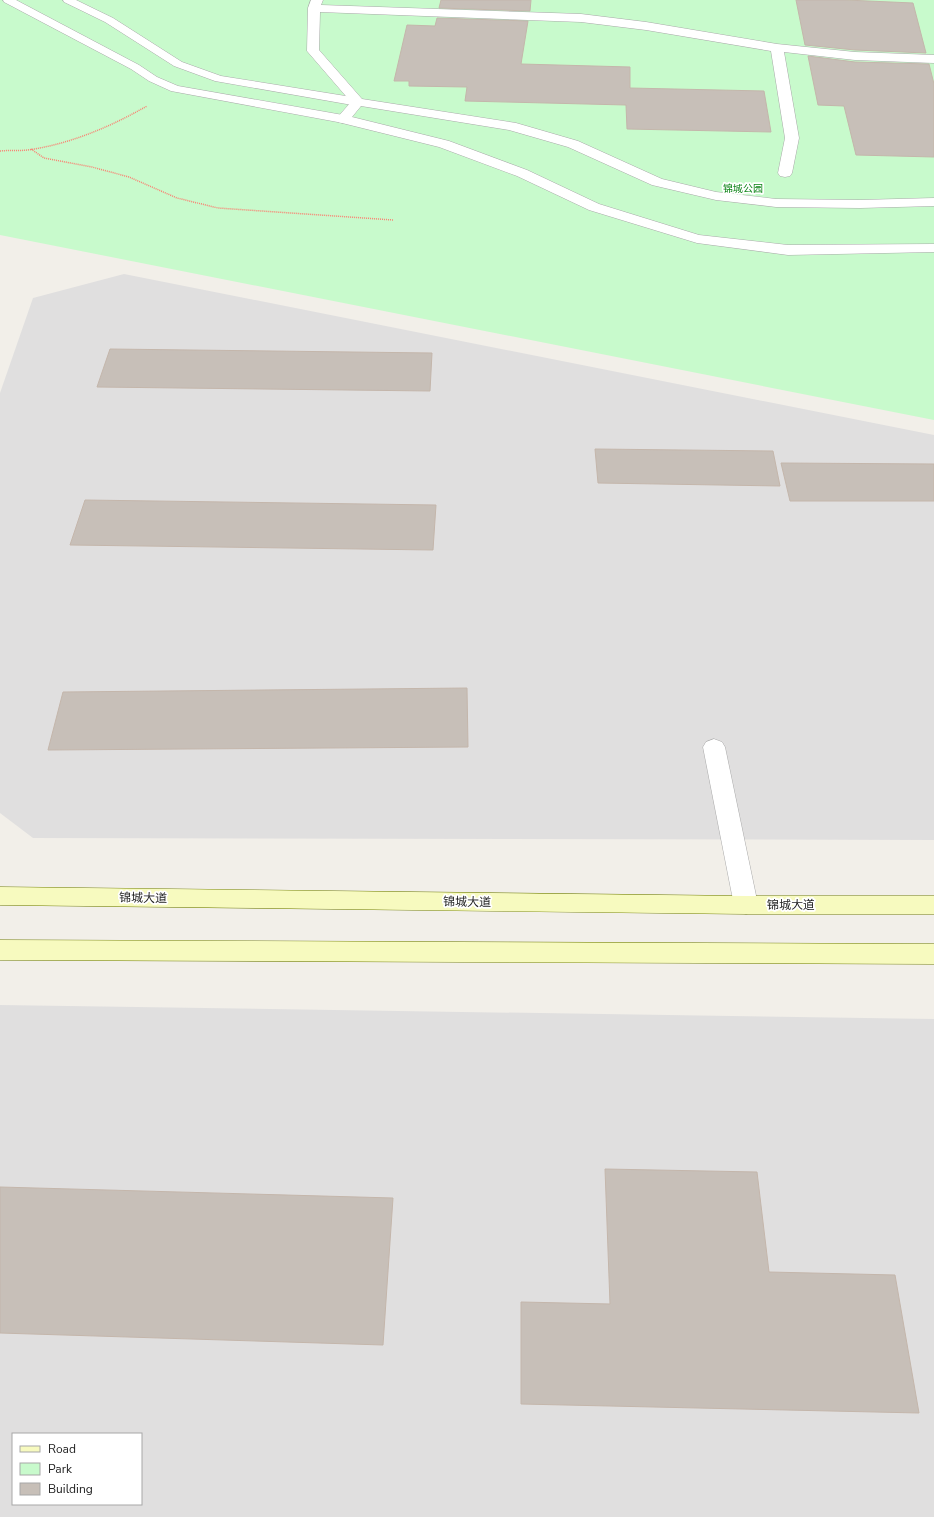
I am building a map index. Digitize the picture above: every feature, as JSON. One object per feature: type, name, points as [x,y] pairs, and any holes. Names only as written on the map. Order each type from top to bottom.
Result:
[{"type":"main road","name":"锦城大道","points":[[0,896],[934,906]]},
{"type":"main road","points":[[0,950],[934,954]]},
{"type":"street","points":[[934,58],[855,56],[777,48],[646,26],[581,18],[315,4],[313,51],[358,102],[511,126],[574,144],[657,182],[716,196],[776,203],[860,204],[934,202]]},
{"type":"street","points":[[777,48],[792,138],[786,173]]},
{"type":"street","points":[[358,102],[343,119],[444,144],[522,173],[594,208],[697,239],[788,250],[934,248]]},
{"type":"street","points":[[714,747],[746,905]]},
{"type":"lane","points":[[8,0],[27,4],[154,79],[175,88],[343,119]]},
{"type":"lane","points":[[68,0],[109,20],[163,56],[178,64],[219,79],[358,102]]},
{"type":"lane","points":[[135,67],[163,56]]},
{"type":"path","points":[[0,151],[31,149],[84,136],[128,117],[175,88]]},
{"type":"path","points":[[31,149],[44,158],[92,167],[129,177],[177,198],[218,208],[393,220]]},
{"type":"shaded area","points":[[124,274],[934,435],[934,840],[33,838],[0,813],[0,393],[33,298]]},
{"type":"shaded area","points":[[0,1005],[934,1019],[934,1517],[0,1517]]},
{"type":"green space","name":"锦城公园","points":[[0,0],[934,0],[934,420],[0,235]]},
{"type":"building","points":[[441,0],[531,0],[530,11],[439,8]]},
{"type":"building","points":[[796,0],[846,0],[913,3],[926,53],[855,50],[805,45]]},
{"type":"building","points":[[437,18],[528,21],[521,64],[630,67],[630,88],[764,91],[771,132],[627,129],[626,105],[465,101],[467,87],[409,86],[409,81],[394,81],[407,25],[435,26]]},
{"type":"building","points":[[808,56],[855,62],[929,64],[934,84],[934,157],[856,155],[844,106],[818,105]]},
{"type":"building","points":[[110,349],[432,353],[430,391],[97,387]]},
{"type":"building","points":[[595,449],[773,451],[780,486],[598,483]]},
{"type":"building","points":[[781,463],[934,464],[934,501],[790,501]]},
{"type":"building","points":[[85,500],[436,505],[433,550],[70,545]]},
{"type":"building","points":[[467,688],[468,747],[48,750],[63,692]]},
{"type":"building","points":[[605,1169],[757,1172],[769,1272],[895,1275],[919,1413],[521,1404],[521,1302],[610,1304]]},
{"type":"building","points":[[0,1187],[393,1198],[383,1345],[0,1333]]}]
